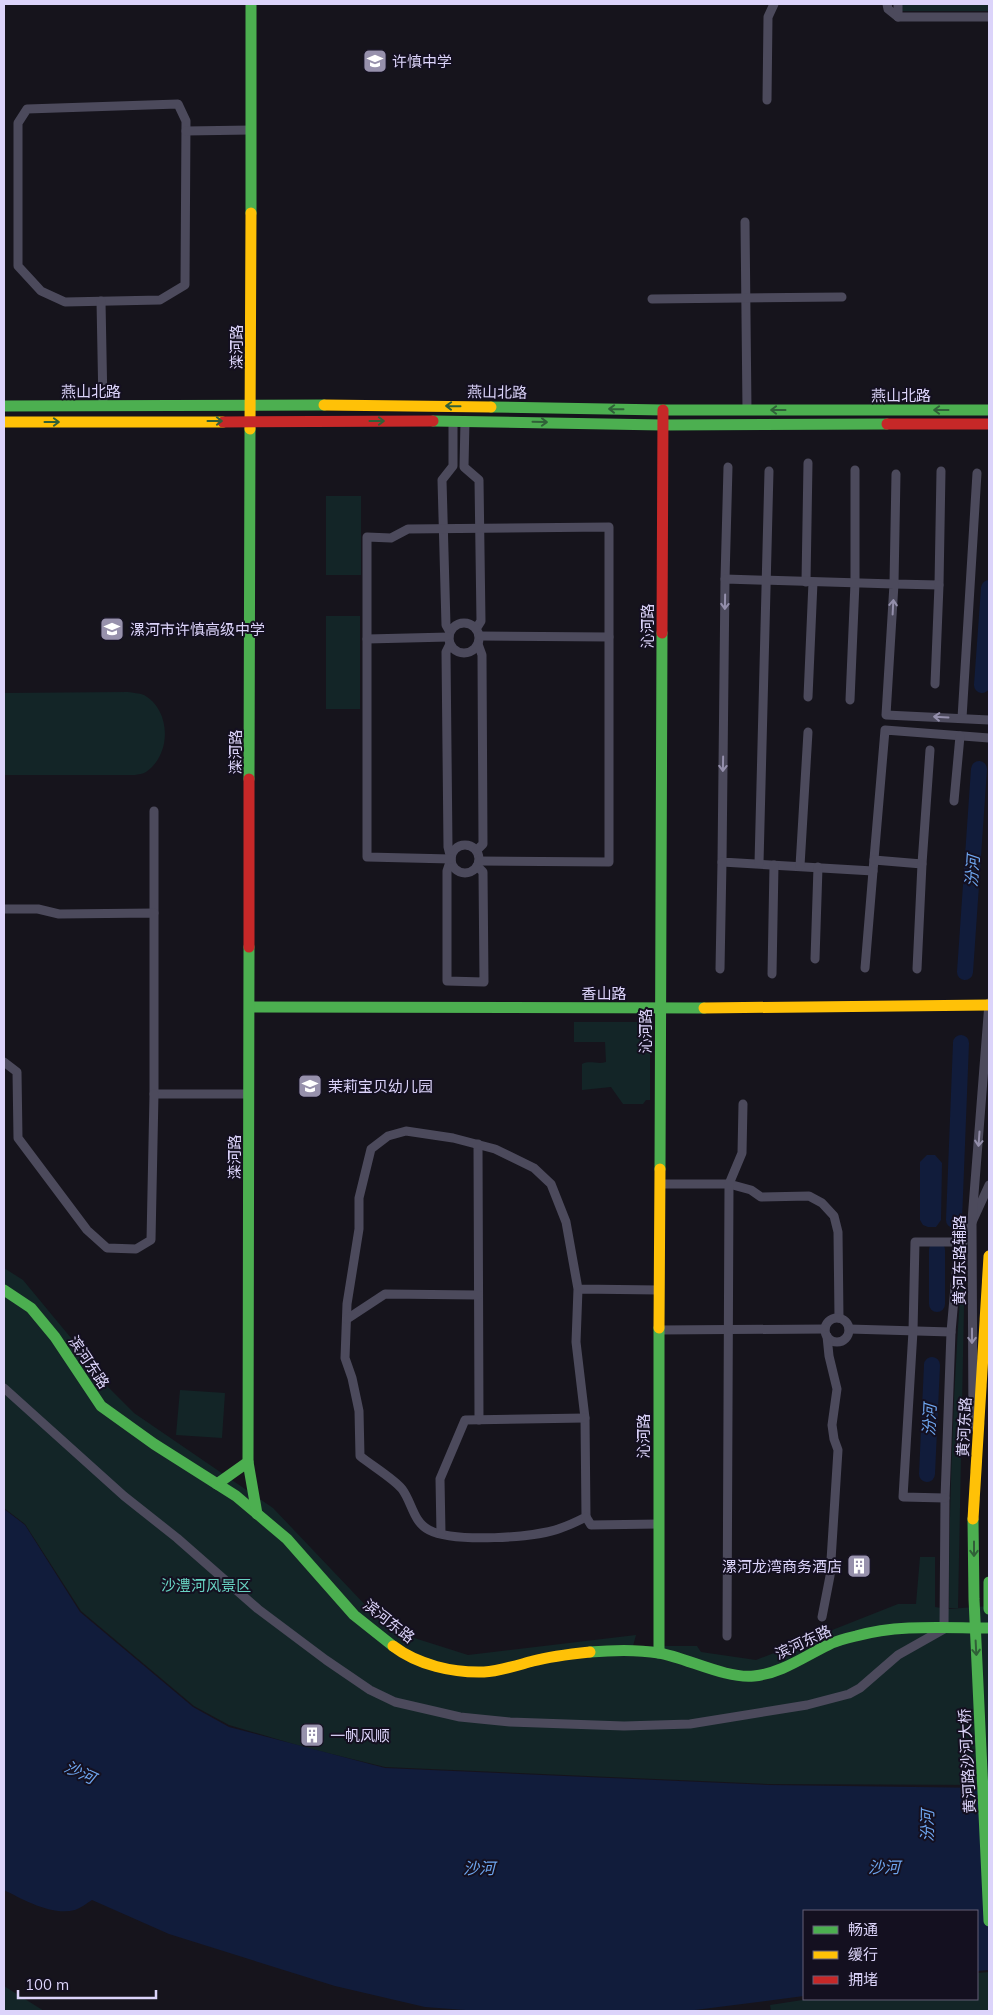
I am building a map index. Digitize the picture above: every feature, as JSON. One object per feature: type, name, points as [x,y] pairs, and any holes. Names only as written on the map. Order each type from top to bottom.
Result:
[{"type":"street","name":"滦河路","points":[[251,4],[248,1462],[257,1514]]},
{"type":"street","points":[[766,100],[768,17],[774,4]]},
{"type":"street","points":[[887,4],[888,8],[898,17],[989,17]]},
{"type":"street","points":[[898,4],[898,17]]},
{"type":"street","points":[[178,104],[186,121],[186,130],[185,285],[160,300],[64,302],[41,291],[18,266],[18,123],[27,109],[178,104]]},
{"type":"street","points":[[186,130],[250,130]]},
{"type":"street","points":[[745,222],[747,410]]},
{"type":"street","points":[[652,299],[842,297]]},
{"type":"street","points":[[101,301],[103,406]]},
{"type":"street","points":[[974,410],[989,400]]},
{"type":"street","name":"燕山北路","points":[[4,406],[251,405],[663,410],[989,410]]},
{"type":"street","name":"沁河路","points":[[659,1653],[663,410]]},
{"type":"street","points":[[453,421],[453,466],[442,480],[446,625],[456,651],[466,654],[475,649],[481,621],[479,480],[464,467],[465,421]]},
{"type":"street","name":"燕山北路","points":[[4,422],[465,421],[662,425],[989,424]]},
{"type":"street","points":[[973,424],[989,430]]},
{"type":"street","points":[[808,463],[810,582],[808,697]]},
{"type":"street","points":[[720,969],[728,467]]},
{"type":"street","points":[[850,700],[855,583],[855,470]]},
{"type":"street","points":[[759,863],[769,471]]},
{"type":"street","points":[[935,684],[941,471]]},
{"type":"street","points":[[962,718],[977,473]]},
{"type":"street","points":[[896,474],[894,584],[886,715],[989,720]]},
{"type":"street","points":[[450,859],[366,858],[367,537],[391,538],[408,529],[609,527],[609,862],[478,863],[468,873],[463,873],[453,867],[450,859],[448,847],[446,652],[457,624],[472,625],[478,636],[482,655],[483,844],[477,850],[478,863],[483,872],[484,982],[447,981],[447,871],[450,859],[452,851],[461,845],[467,844],[477,850]]},
{"type":"street","points":[[725,579],[939,585]]},
{"type":"street","points":[[478,636],[609,638]]},
{"type":"street","points":[[367,639],[450,638]]},
{"type":"street","points":[[865,968],[884,730],[989,738]]},
{"type":"street","points":[[800,866],[808,732]]},
{"type":"street","points":[[954,801],[960,736]]},
{"type":"street","points":[[917,969],[930,750]]},
{"type":"street","points":[[4,1062],[17,1072],[18,1138],[87,1230],[108,1248],[136,1249],[151,1240],[154,1094],[154,811]]},
{"type":"street","points":[[874,860],[922,864]]},
{"type":"street","points":[[722,862],[873,870]]},
{"type":"street","points":[[772,974],[774,865]]},
{"type":"street","points":[[815,959],[818,867]]},
{"type":"street","points":[[4,909],[38,909],[59,914],[154,912]]},
{"type":"street","name":"香山路","points":[[250,1007],[660,1008],[989,1004]]},
{"type":"street","name":"黄河东路辅路","points":[[973,1517],[972,1220],[989,1004]]},
{"type":"street","points":[[154,1094],[249,1094]]},
{"type":"street","points":[[726,1636],[729,1184],[742,1153],[743,1104]]},
{"type":"street","points":[[586,1517],[560,1529],[528,1535],[484,1538],[428,1530],[416,1517],[402,1489],[360,1456],[359,1411],[352,1378],[345,1358],[347,1304],[359,1229],[359,1198],[371,1149],[388,1136],[406,1131],[453,1138],[495,1149],[534,1168],[550,1184],[566,1222],[578,1289],[576,1342],[585,1418],[586,1517],[591,1525],[658,1524]]},
{"type":"street","points":[[478,1144],[479,1420]]},
{"type":"street","points":[[660,1184],[729,1184],[751,1190],[761,1197],[809,1196],[822,1204],[834,1216],[838,1232],[839,1318]]},
{"type":"street","points":[[4,1388],[124,1496],[177,1538],[258,1610],[370,1690],[395,1702],[460,1717],[510,1722],[624,1726],[690,1724],[807,1705],[849,1694],[860,1688],[898,1655],[944,1629],[945,1498],[950,1332],[958,1253],[989,1185]]},
{"type":"street","points":[[945,1498],[903,1497],[913,1331],[915,1242],[963,1242]]},
{"type":"street","name":"黄河东路","points":[[974,1599],[973,1517],[989,1256]]},
{"type":"street","points":[[578,1289],[659,1290]]},
{"type":"street","name":"滨河东路","points":[[4,1290],[30,1308],[55,1337],[102,1406],[154,1444],[217,1484],[257,1514],[287,1539],[354,1615],[405,1655],[433,1665],[458,1671],[486,1672],[554,1656],[621,1649],[659,1653],[734,1674],[753,1676],[774,1672],[798,1662],[828,1645],[858,1635],[901,1628],[989,1628]]},
{"type":"street","points":[[347,1319],[385,1294],[478,1295]]},
{"type":"street","points":[[659,1330],[826,1333],[833,1341],[841,1341],[846,1336],[848,1329],[846,1322],[839,1318],[831,1319],[826,1325],[826,1333],[829,1356],[837,1388],[832,1425],[838,1450],[830,1576],[822,1617]]},
{"type":"street","points":[[848,1329],[950,1332]]},
{"type":"street","points":[[441,1533],[440,1479],[465,1420],[585,1418]]},
{"type":"street","points":[[217,1484],[248,1462]]},
{"type":"street","points":[[989,1582],[989,1609]]},
{"type":"street","name":"黄河路沙河大桥","points":[[974,1599],[989,1921]]},
{"type":"green space","points":[[902,4],[989,4],[989,11],[902,11]]},
{"type":"green space","points":[[326,496],[361,496],[361,575],[326,575]]},
{"type":"green space","points":[[326,616],[360,616],[360,709],[326,709]]},
{"type":"green space","points":[[128,692],[144,695],[153,702],[163,721],[165,732],[164,744],[154,764],[146,772],[135,775],[4,775],[4,693]]},
{"type":"green space","points":[[574,1022],[638,1022],[643,1024],[650,1035],[650,1100],[646,1100],[643,1104],[623,1104],[611,1087],[582,1090],[582,1064],[606,1062],[605,1042],[574,1042]]},
{"type":"green space","points":[[965,1255],[958,1608],[949,1608],[951,1476],[957,1344],[963,1256]]},
{"type":"green space","name":"沙澧河风景区","points":[[4,1268],[23,1280],[71,1338],[105,1384],[134,1413],[273,1508],[389,1630],[468,1655],[636,1635],[633,1646],[697,1646],[701,1652],[756,1660],[898,1604],[916,1604],[920,1557],[935,1557],[935,1607],[948,1609],[989,1606],[989,1785],[768,1784],[385,1767],[307,1748],[229,1725],[194,1706],[81,1611],[25,1524],[4,1508]]},
{"type":"green space","points":[[180,1390],[225,1393],[222,1438],[176,1435]]},
{"type":"green space","points":[[989,1972],[989,2011],[771,2011],[770,2005],[803,2000],[978,2000],[978,1973]]},
{"type":"green space","points":[[4,1986],[44,2011],[4,2011]]},
{"type":"water","points":[[927,1155],[935,1155],[942,1163],[941,1220],[936,1227],[923,1225],[920,1220],[920,1162]]},
{"type":"water","name":"沙河","points":[[4,1509],[25,1525],[80,1612],[193,1707],[229,1727],[385,1768],[768,1785],[989,1788],[989,1970],[978,1971],[978,1910],[803,1910],[803,1996],[687,2011],[478,2011],[425,2007],[335,1986],[169,1934],[92,1900],[75,1910],[57,1911],[38,1906],[4,1890]]},
{"type":"waterway","name":"汾河","points":[[982,685],[989,588]]},
{"type":"waterway","name":"汾河","points":[[965,972],[979,769]]},
{"type":"waterway","name":"汾河","points":[[954,1220],[961,1043]]},
{"type":"waterway","name":"汾河","points":[[937,1250],[937,1304]]},
{"type":"waterway","name":"汾河","points":[[927,1474],[932,1365]]},
{"type":"traffic: fast","points":[[251,4],[251,213]]},
{"type":"traffic: fast","points":[[4,406],[324,405]]},
{"type":"traffic: fast","points":[[491,407],[663,410],[989,410]]},
{"type":"traffic: fast","points":[[433,421],[662,425],[887,424]]},
{"type":"traffic: fast","points":[[249,779],[250,429]]},
{"type":"traffic: fast","points":[[660,1169],[662,633]]},
{"type":"traffic: fast","points":[[217,1484],[248,1462],[249,947]]},
{"type":"traffic: fast","points":[[250,1007],[704,1008]]},
{"type":"traffic: fast","points":[[4,1290],[31,1308],[55,1337],[101,1406],[154,1444],[236,1496],[287,1539],[354,1615],[393,1646]]},
{"type":"traffic: fast","points":[[659,1328],[659,1653]]},
{"type":"traffic: fast","points":[[248,1462],[257,1514]]},
{"type":"traffic: fast","points":[[973,1519],[974,1599],[989,1921]]},
{"type":"traffic: fast","points":[[989,1582],[989,1609]]},
{"type":"traffic: fast","points":[[590,1652],[624,1650],[659,1653],[731,1674],[754,1676],[774,1672],[834,1642],[872,1632],[905,1628],[989,1628]]},
{"type":"traffic: slow","points":[[250,429],[251,213]]},
{"type":"traffic: slow","points":[[324,405],[491,407]]},
{"type":"traffic: slow","points":[[4,422],[223,422]]},
{"type":"traffic: slow","points":[[704,1008],[989,1005]]},
{"type":"traffic: slow","points":[[659,1328],[660,1169]]},
{"type":"traffic: slow","points":[[973,1519],[989,1256]]},
{"type":"traffic: slow","points":[[393,1646],[425,1663],[448,1669],[472,1672],[496,1670],[547,1658],[590,1652]]},
{"type":"traffic: jam","points":[[662,633],[663,410]]},
{"type":"traffic: jam","points":[[223,422],[433,421]]},
{"type":"traffic: jam","points":[[887,424],[989,424]]},
{"type":"traffic: jam","points":[[249,779],[249,947]]},
{"type":"place","name":"许慎中学","points":[[375,61]]},
{"type":"place","name":"漯河市许慎高级中学","points":[[112,629]]},
{"type":"place","name":"茉莉宝贝幼儿园","points":[[310,1086]]},
{"type":"place","name":"漯河龙湾商务酒店","points":[[859,1566]]},
{"type":"place","name":"一帆风顺","points":[[312,1735]]}]
